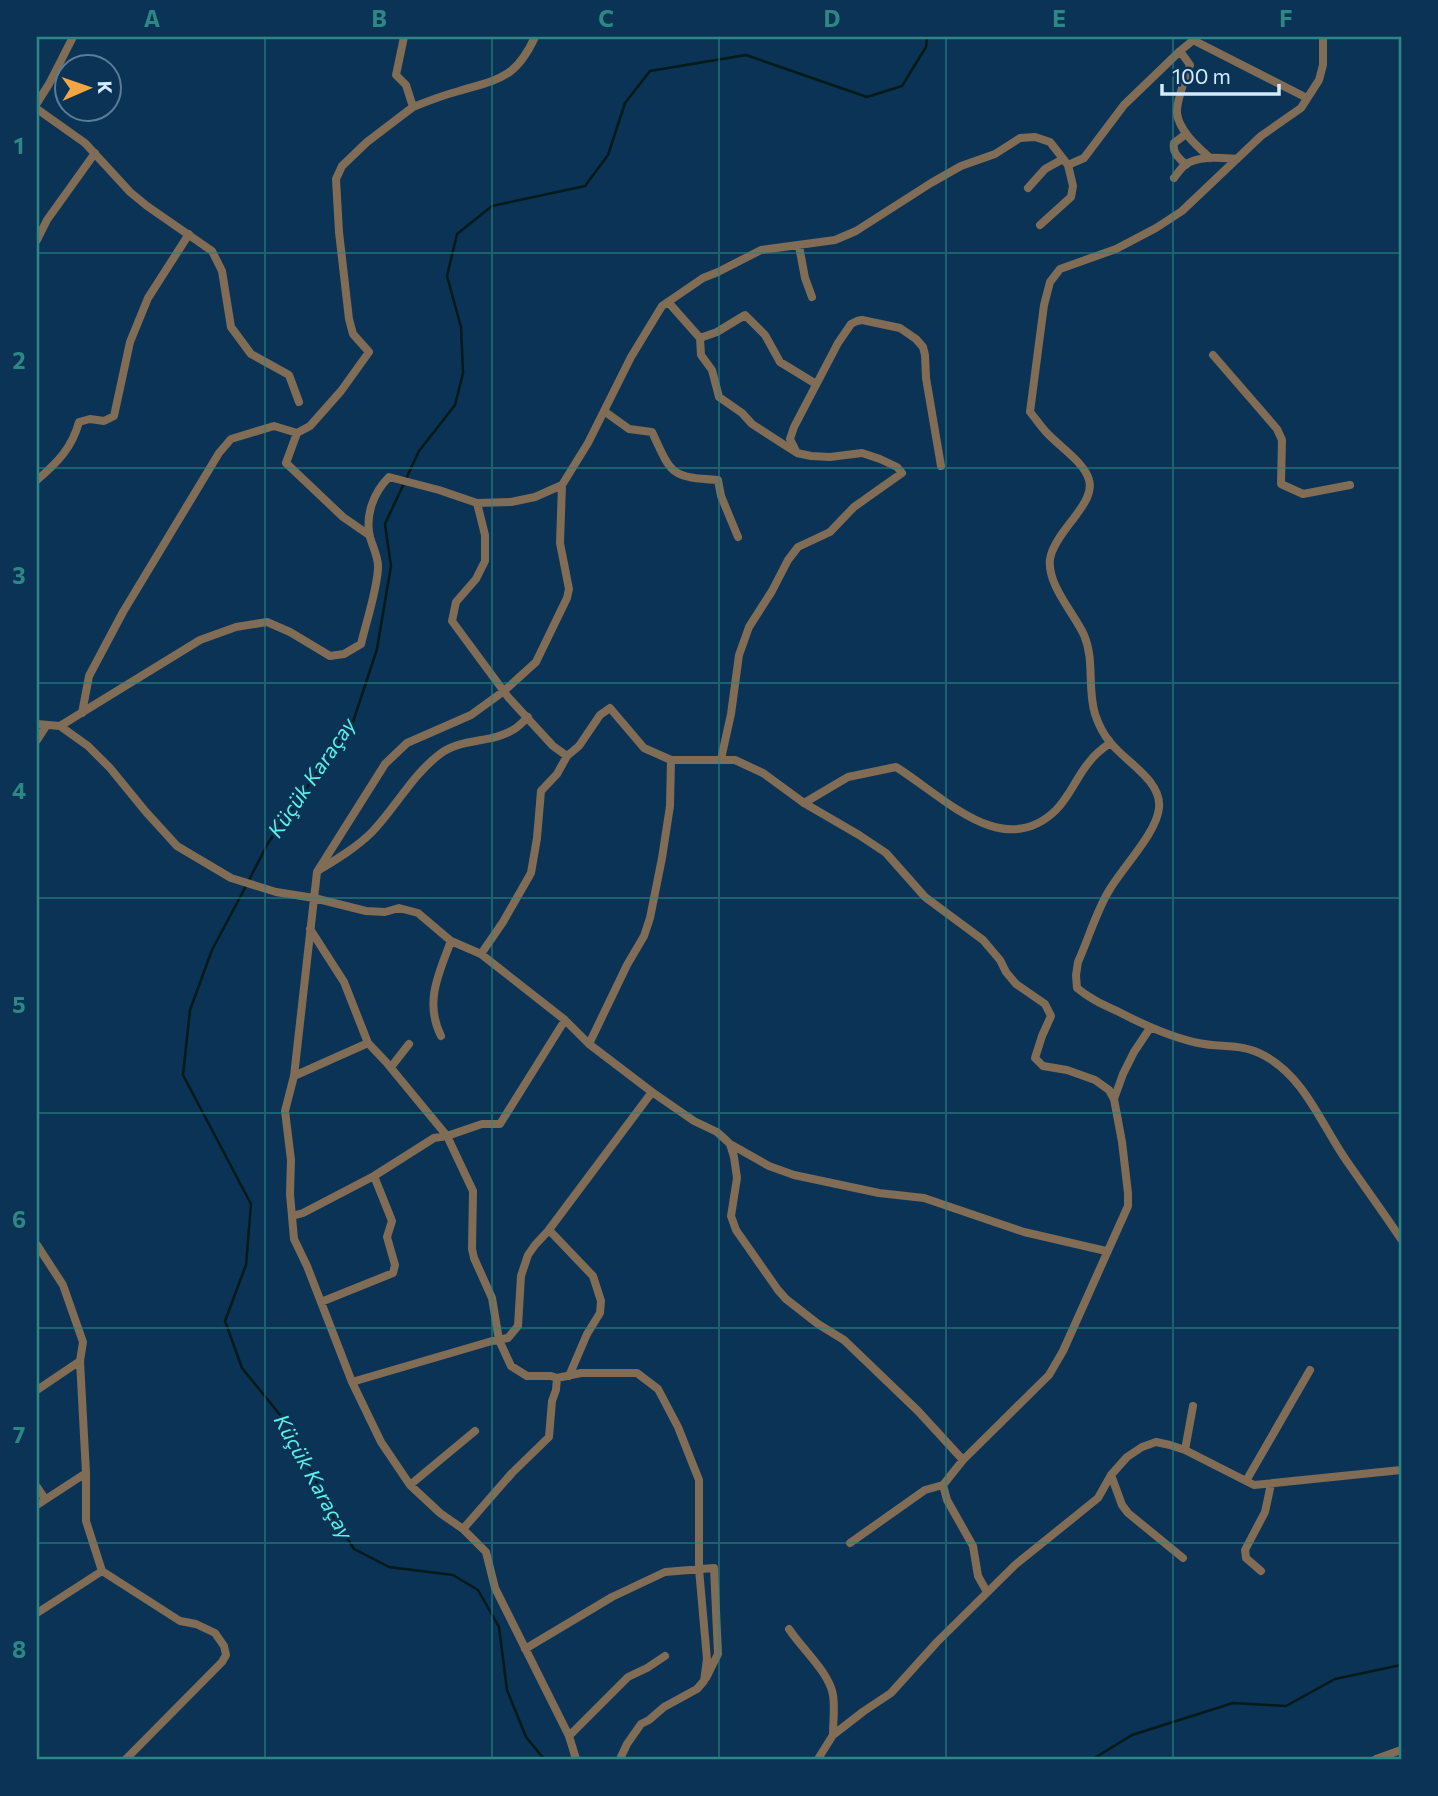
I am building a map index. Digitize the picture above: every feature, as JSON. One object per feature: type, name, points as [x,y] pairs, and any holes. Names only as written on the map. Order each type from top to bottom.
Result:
[{"type":"street","points":[[37,103],[73,37]]},
{"type":"street","points":[[404,37],[396,75],[405,85],[413,107]]},
{"type":"street","points":[[369,535],[343,517],[286,463],[297,433],[310,426],[341,391],[369,352],[353,334],[349,319],[336,179],[342,166],[359,150],[413,107],[498,80],[512,71],[535,37]]},
{"type":"street","points":[[1323,37],[1323,65],[1319,80],[1301,108],[1261,136],[1182,211],[1116,249],[1060,269],[1050,282],[1044,305],[1030,412],[1044,431],[1083,467],[1090,481],[1089,493],[1060,537],[1050,558],[1053,577],[1084,636],[1091,656],[1094,711],[1099,723],[1110,743],[1138,768],[1154,788],[1160,806],[1155,823],[1108,891],[1078,962],[1077,988],[1088,997],[1150,1028],[1201,1044],[1247,1048],[1266,1056],[1290,1074],[1401,1238]]},
{"type":"street","points":[[1028,188],[1045,169],[1084,158],[1124,105],[1195,38],[1307,98]]},
{"type":"street","points":[[1180,51],[1190,65],[1177,113],[1186,134],[1210,158]]},
{"type":"street","points":[[37,109],[85,143],[130,192],[147,206],[212,251],[222,271],[230,327],[251,354],[289,375],[299,402]]},
{"type":"street","points":[[1186,134],[1174,142],[1173,147],[1175,154],[1186,165]]},
{"type":"street","points":[[576,1759],[569,1736],[495,1588],[485,1552],[463,1529],[440,1513],[410,1485],[381,1442],[352,1382],[294,1239],[290,1194],[291,1160],[285,1111],[294,1076],[317,872],[385,764],[407,743],[471,715],[504,691],[536,662],[568,598],[569,589],[561,543],[562,485],[588,443],[637,347],[662,306],[703,278],[761,250],[835,240],[856,231],[931,183],[961,166],[995,153],[1020,138],[1035,137],[1050,142],[1065,162],[1073,186],[1071,197],[1040,225]]},
{"type":"street","points":[[37,240],[47,220],[95,153]]},
{"type":"street","points":[[1174,178],[1186,165],[1210,158],[1237,159]]},
{"type":"street","points":[[37,480],[56,464],[75,438],[79,422],[90,419],[104,421],[114,416],[130,342],[148,298],[189,234]]},
{"type":"street","points":[[799,246],[812,297]]},
{"type":"street","points":[[669,303],[700,338],[701,355],[712,370],[719,397],[752,424],[797,453],[830,457],[862,453],[897,467],[902,473],[854,507],[830,532],[798,547],[788,560],[749,627],[739,655],[731,714],[721,759]]},
{"type":"street","points":[[700,338],[717,332],[745,314],[765,335],[780,362],[816,384]]},
{"type":"street","points":[[797,453],[790,439],[794,427],[851,324],[862,320],[900,328],[923,347],[941,466]]},
{"type":"street","points":[[1213,355],[1277,429],[1282,440],[1281,484],[1303,494],[1350,485]]},
{"type":"street","points":[[604,411],[629,429],[652,432],[668,465],[677,475],[719,480],[721,496],[738,537]]},
{"type":"street","points":[[82,713],[89,676],[123,612],[219,453],[231,439],[274,426],[297,433]]},
{"type":"street","points":[[37,724],[60,726],[200,640],[236,626],[267,622],[290,632],[330,656],[344,654],[361,644],[379,565],[369,535],[370,508],[374,495],[389,477],[477,503],[511,502],[535,497],[562,485]]},
{"type":"street","points":[[477,503],[485,535],[485,561],[476,579],[456,602],[452,621],[504,691],[553,746],[567,756]]},
{"type":"street","points":[[481,954],[531,873],[541,791],[557,774],[567,756],[579,746],[600,715],[610,708],[644,748],[671,760],[735,760],[763,773],[804,803],[886,853],[925,897],[983,940],[1016,984],[1045,1004],[1051,1016],[1035,1058],[1043,1066],[1067,1070],[1095,1080],[1109,1090],[1114,1099],[1122,1142],[1128,1206],[1063,1351],[1049,1376],[963,1460],[943,1485],[925,1490],[850,1543]]},
{"type":"street","points":[[317,872],[370,833],[416,776],[439,754],[453,745],[503,735],[516,729],[528,717]]},
{"type":"street","points":[[37,740],[46,726]]},
{"type":"street","points":[[60,726],[96,754],[177,846],[231,878],[276,892],[366,911],[384,912],[399,908],[418,913],[451,941],[481,954],[565,1020],[589,1044],[652,1092],[694,1121],[717,1132],[730,1144],[769,1166],[794,1175],[879,1193],[924,1198],[1024,1232],[1106,1251]]},
{"type":"street","points":[[804,803],[848,777],[897,767],[959,812],[976,821],[1004,829],[1026,829],[1039,824],[1058,808],[1090,759],[1110,743]]},
{"type":"street","points":[[589,1044],[644,936],[650,918],[670,806],[671,760]]},
{"type":"street","points":[[310,929],[344,982],[368,1043],[447,1136],[472,1191],[472,1249],[492,1298],[499,1340],[510,1366],[527,1376],[557,1378],[581,1373],[637,1373],[658,1389],[678,1427],[699,1480],[698,1569],[707,1660],[704,1681]]},
{"type":"street","points":[[441,1036],[436,1027],[432,998],[451,941]]},
{"type":"street","points":[[292,1216],[303,1213],[374,1176],[434,1138],[482,1124],[500,1124],[565,1020]]},
{"type":"street","points":[[1114,1099],[1133,1052],[1150,1028]]},
{"type":"street","points":[[294,1076],[368,1043]]},
{"type":"street","points":[[391,1067],[409,1044]]},
{"type":"street","points":[[352,1382],[508,1338],[518,1326],[521,1276],[528,1255],[652,1092]]},
{"type":"street","points":[[730,1144],[737,1178],[731,1216],[736,1230],[778,1290],[818,1324],[844,1340],[918,1411],[963,1460]]},
{"type":"street","points":[[321,1302],[393,1273],[395,1265],[387,1237],[392,1221],[374,1176]]},
{"type":"street","points":[[549,1230],[593,1276],[601,1301],[600,1313],[587,1334],[569,1376]]},
{"type":"street","points":[[37,1245],[63,1285],[83,1342],[80,1361],[86,1521],[103,1571],[180,1621],[196,1624],[215,1633],[224,1646],[226,1655],[126,1759]]},
{"type":"street","points":[[37,1390],[80,1361]]},
{"type":"street","points":[[1246,1481],[1310,1370]]},
{"type":"street","points":[[463,1529],[549,1437],[557,1378]]},
{"type":"street","points":[[1185,1450],[1194,1406]]},
{"type":"street","points":[[410,1485],[475,1431]]},
{"type":"street","points":[[818,1759],[833,1735],[891,1693],[937,1642],[1014,1565],[1098,1497],[1111,1475],[1127,1457],[1149,1445],[1156,1442],[1185,1450],[1254,1485],[1401,1469]]},
{"type":"street","points":[[37,1505],[86,1473]]},
{"type":"street","points":[[1111,1475],[1122,1505],[1128,1513],[1183,1558]]},
{"type":"street","points":[[1261,1571],[1246,1558],[1245,1550],[1265,1512],[1271,1484]]},
{"type":"street","points":[[943,1485],[947,1500],[972,1546],[978,1576],[987,1592]]},
{"type":"street","points":[[37,1487],[45,1499]]},
{"type":"street","points":[[525,1649],[612,1597],[665,1572],[714,1568],[718,1654],[697,1689],[664,1707],[641,1724],[620,1759]]},
{"type":"street","points":[[37,1613],[103,1571]]},
{"type":"street","points":[[789,1629],[825,1675],[833,1694],[833,1735]]},
{"type":"street","points":[[569,1736],[628,1677],[665,1656]]},
{"type":"street","points":[[1376,1759],[1401,1750],[1401,1759]]},
{"type":"waterway","name":"Küçük Karaçay","points":[[249,880],[268,843],[353,722],[377,649],[391,566],[385,524],[419,451],[455,405],[463,373],[461,327],[447,276],[457,234],[492,206],[585,186],[608,155],[625,103],[650,71],[746,55],[867,97],[902,86],[926,47],[927,37]]},
{"type":"waterway","name":"Küçük Karaçay","points":[[246,886],[212,950],[190,1010],[183,1075],[251,1204],[246,1265],[225,1321],[242,1368],[289,1426],[331,1512],[354,1549],[389,1567],[453,1575],[478,1590],[499,1627],[507,1690],[526,1737],[544,1759]]},
{"type":"waterway","points":[[1093,1759],[1132,1735],[1233,1703],[1286,1706],[1335,1679],[1401,1665]]}]
